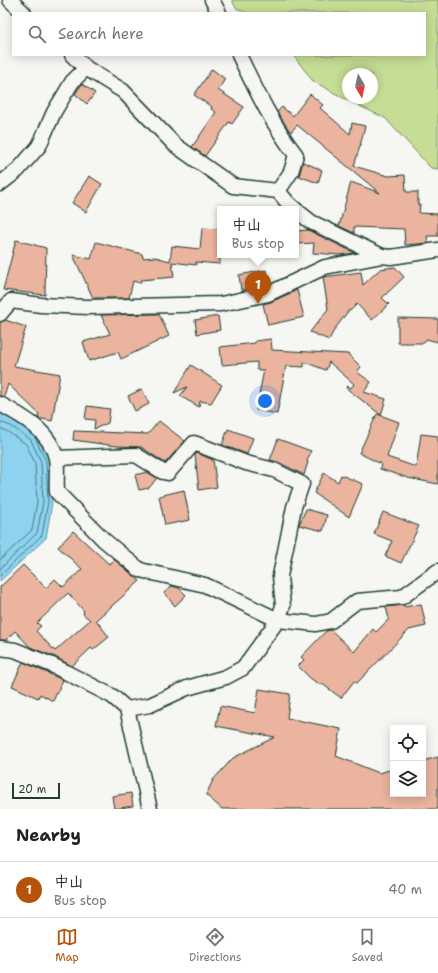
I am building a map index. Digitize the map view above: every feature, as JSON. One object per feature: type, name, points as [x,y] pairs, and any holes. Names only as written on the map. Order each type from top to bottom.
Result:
[{"type":"street","points":[[10,0],[23,12]]},
{"type":"street","points":[[212,0],[218,12]]},
{"type":"street","points":[[73,56],[86,68],[123,91],[175,145],[233,186],[278,191],[292,206]]},
{"type":"street","points":[[239,56],[266,110],[281,136],[296,155],[291,172],[278,191]]},
{"type":"street","points":[[0,184],[18,170],[39,146],[57,106],[72,82],[86,68]]},
{"type":"street","points":[[299,212],[311,222],[382,256]]},
{"type":"street","points":[[0,314],[11,301],[88,307],[221,304],[268,294],[325,267],[382,256],[391,257],[438,250]]},
{"type":"street","points":[[0,404],[26,418],[47,437],[56,458],[57,492],[104,540],[140,570],[205,585],[278,620],[316,624],[331,620],[357,601],[402,598],[438,571]]},
{"type":"street","points":[[56,458],[136,456],[163,472],[168,473],[194,442],[246,463],[274,470],[302,484],[294,507],[280,576],[283,606],[278,620],[243,668],[226,677],[187,688],[150,705],[127,709]]},
{"type":"street","points":[[0,648],[15,650],[52,665],[112,696],[127,709],[150,809]]},
{"type":"green space","points":[[232,0],[438,0],[438,169],[431,168],[385,118],[355,104],[378,104],[378,68],[342,68],[342,97],[313,81],[294,56],[426,56],[426,12],[245,12],[236,8]]},
{"type":"water","points":[[0,412],[15,418],[38,434],[49,460],[52,503],[46,538],[0,581]]},
{"type":"building","points":[[212,69],[225,79],[218,90],[244,107],[232,124],[229,122],[205,156],[192,147],[216,112],[211,109],[212,107],[194,95]]},
{"type":"building","points":[[82,84],[95,93],[87,104],[75,94]]},
{"type":"building","points":[[310,94],[323,105],[320,108],[350,134],[352,123],[365,126],[354,166],[388,176],[405,175],[406,192],[418,192],[418,205],[420,205],[419,213],[438,214],[438,236],[427,236],[428,243],[405,245],[404,229],[354,227],[354,233],[339,226],[351,182],[380,193],[297,125],[291,132],[289,130],[277,112],[282,107],[293,116]]},
{"type":"building","points":[[303,162],[322,170],[318,183],[299,176]]},
{"type":"building","points":[[89,176],[102,184],[86,212],[72,203]]},
{"type":"building","points":[[202,228],[217,229],[217,258],[220,258],[220,264],[196,262],[196,265],[172,262],[174,277],[141,280],[140,283],[133,281],[129,298],[93,298],[73,255],[91,259],[96,242],[142,254],[143,258],[155,257],[170,261],[172,246],[200,249]]},
{"type":"building","points":[[308,230],[355,253],[341,255],[313,253],[314,243],[299,244],[299,231]]},
{"type":"building","points":[[16,240],[46,248],[45,295],[3,290]]},
{"type":"building","points":[[395,267],[404,277],[382,298],[389,304],[372,320],[357,304],[350,311],[349,310],[334,330],[329,340],[310,332],[328,309],[323,277],[361,272],[363,285],[380,269]]},
{"type":"building","points":[[266,270],[269,284],[241,290],[239,275]]},
{"type":"building","points":[[297,290],[304,317],[268,325],[263,304]]},
{"type":"building","points":[[159,314],[169,336],[121,359],[118,352],[89,361],[83,342],[110,334],[101,315]]},
{"type":"building","points":[[218,316],[220,330],[197,334],[195,320]]},
{"type":"building","points":[[398,318],[438,319],[438,342],[426,339],[424,343],[398,343]]},
{"type":"building","points":[[5,320],[26,327],[14,366],[60,374],[52,421],[38,418],[39,414],[8,384],[4,397],[0,396],[0,322]]},
{"type":"building","points":[[271,339],[272,350],[348,354],[361,367],[357,372],[371,382],[364,392],[386,399],[381,415],[346,388],[347,386],[351,388],[354,384],[329,362],[326,370],[304,362],[304,367],[286,366],[277,414],[256,410],[264,370],[257,370],[257,362],[222,365],[220,347],[255,343],[255,341]]},
{"type":"building","points":[[191,365],[222,385],[211,403],[200,401],[199,407],[180,396],[187,387],[174,393]]},
{"type":"building","points":[[142,389],[149,404],[135,411],[128,396]]},
{"type":"building","points":[[87,406],[110,409],[108,423],[94,429],[95,420],[85,419]]},
{"type":"building","points":[[377,414],[399,422],[387,457],[416,467],[421,434],[438,436],[438,484],[408,478],[380,469],[381,464],[359,453]]},
{"type":"building","points":[[159,421],[185,441],[165,463],[141,447],[117,446],[73,440],[74,431],[148,434]]},
{"type":"building","points":[[228,429],[253,438],[247,454],[222,445]]},
{"type":"building","points":[[278,439],[311,451],[304,475],[278,462],[270,460]]},
{"type":"building","points":[[197,453],[213,460],[217,487],[199,490],[195,455]]},
{"type":"building","points":[[147,472],[157,478],[149,488],[139,490],[135,475]]},
{"type":"building","points":[[324,473],[338,482],[341,475],[363,484],[349,517],[314,493]]},
{"type":"building","points":[[184,490],[190,520],[165,525],[159,496]]},
{"type":"building","points":[[306,509],[327,515],[323,531],[299,525]]},
{"type":"building","points":[[383,512],[419,526],[401,563],[385,556],[392,541],[374,534]]},
{"type":"building","points":[[73,531],[109,564],[115,560],[140,581],[96,620],[109,637],[93,650],[91,648],[72,666],[30,647],[15,631],[6,640],[0,640],[0,587],[23,565],[46,588],[55,579],[63,587],[82,569],[58,547]],"holes":[[[68,593],[84,611],[83,614],[90,620],[55,651],[36,631],[41,626],[37,623]]]},
{"type":"building","points":[[172,586],[179,588],[186,595],[175,606],[164,593]]},
{"type":"building","points":[[421,604],[426,626],[409,630],[357,683],[354,681],[341,698],[321,683],[320,685],[310,678],[298,666],[304,660],[301,657],[326,631],[331,630],[354,652],[373,629],[376,632],[389,619],[386,607],[404,605],[404,607]]},
{"type":"building","points":[[23,662],[63,680],[53,701],[40,694],[38,698],[12,686]]},
{"type":"building","points":[[259,689],[290,694],[287,718],[341,729],[336,756],[379,773],[390,770],[390,797],[426,797],[426,760],[438,757],[438,809],[222,809],[206,795],[213,780],[233,758],[275,737],[216,726],[220,706],[255,713]]},
{"type":"building","points":[[131,793],[133,806],[114,809],[112,796]]},
{"type":"place","name":"中山","points":[[258,304]]}]
